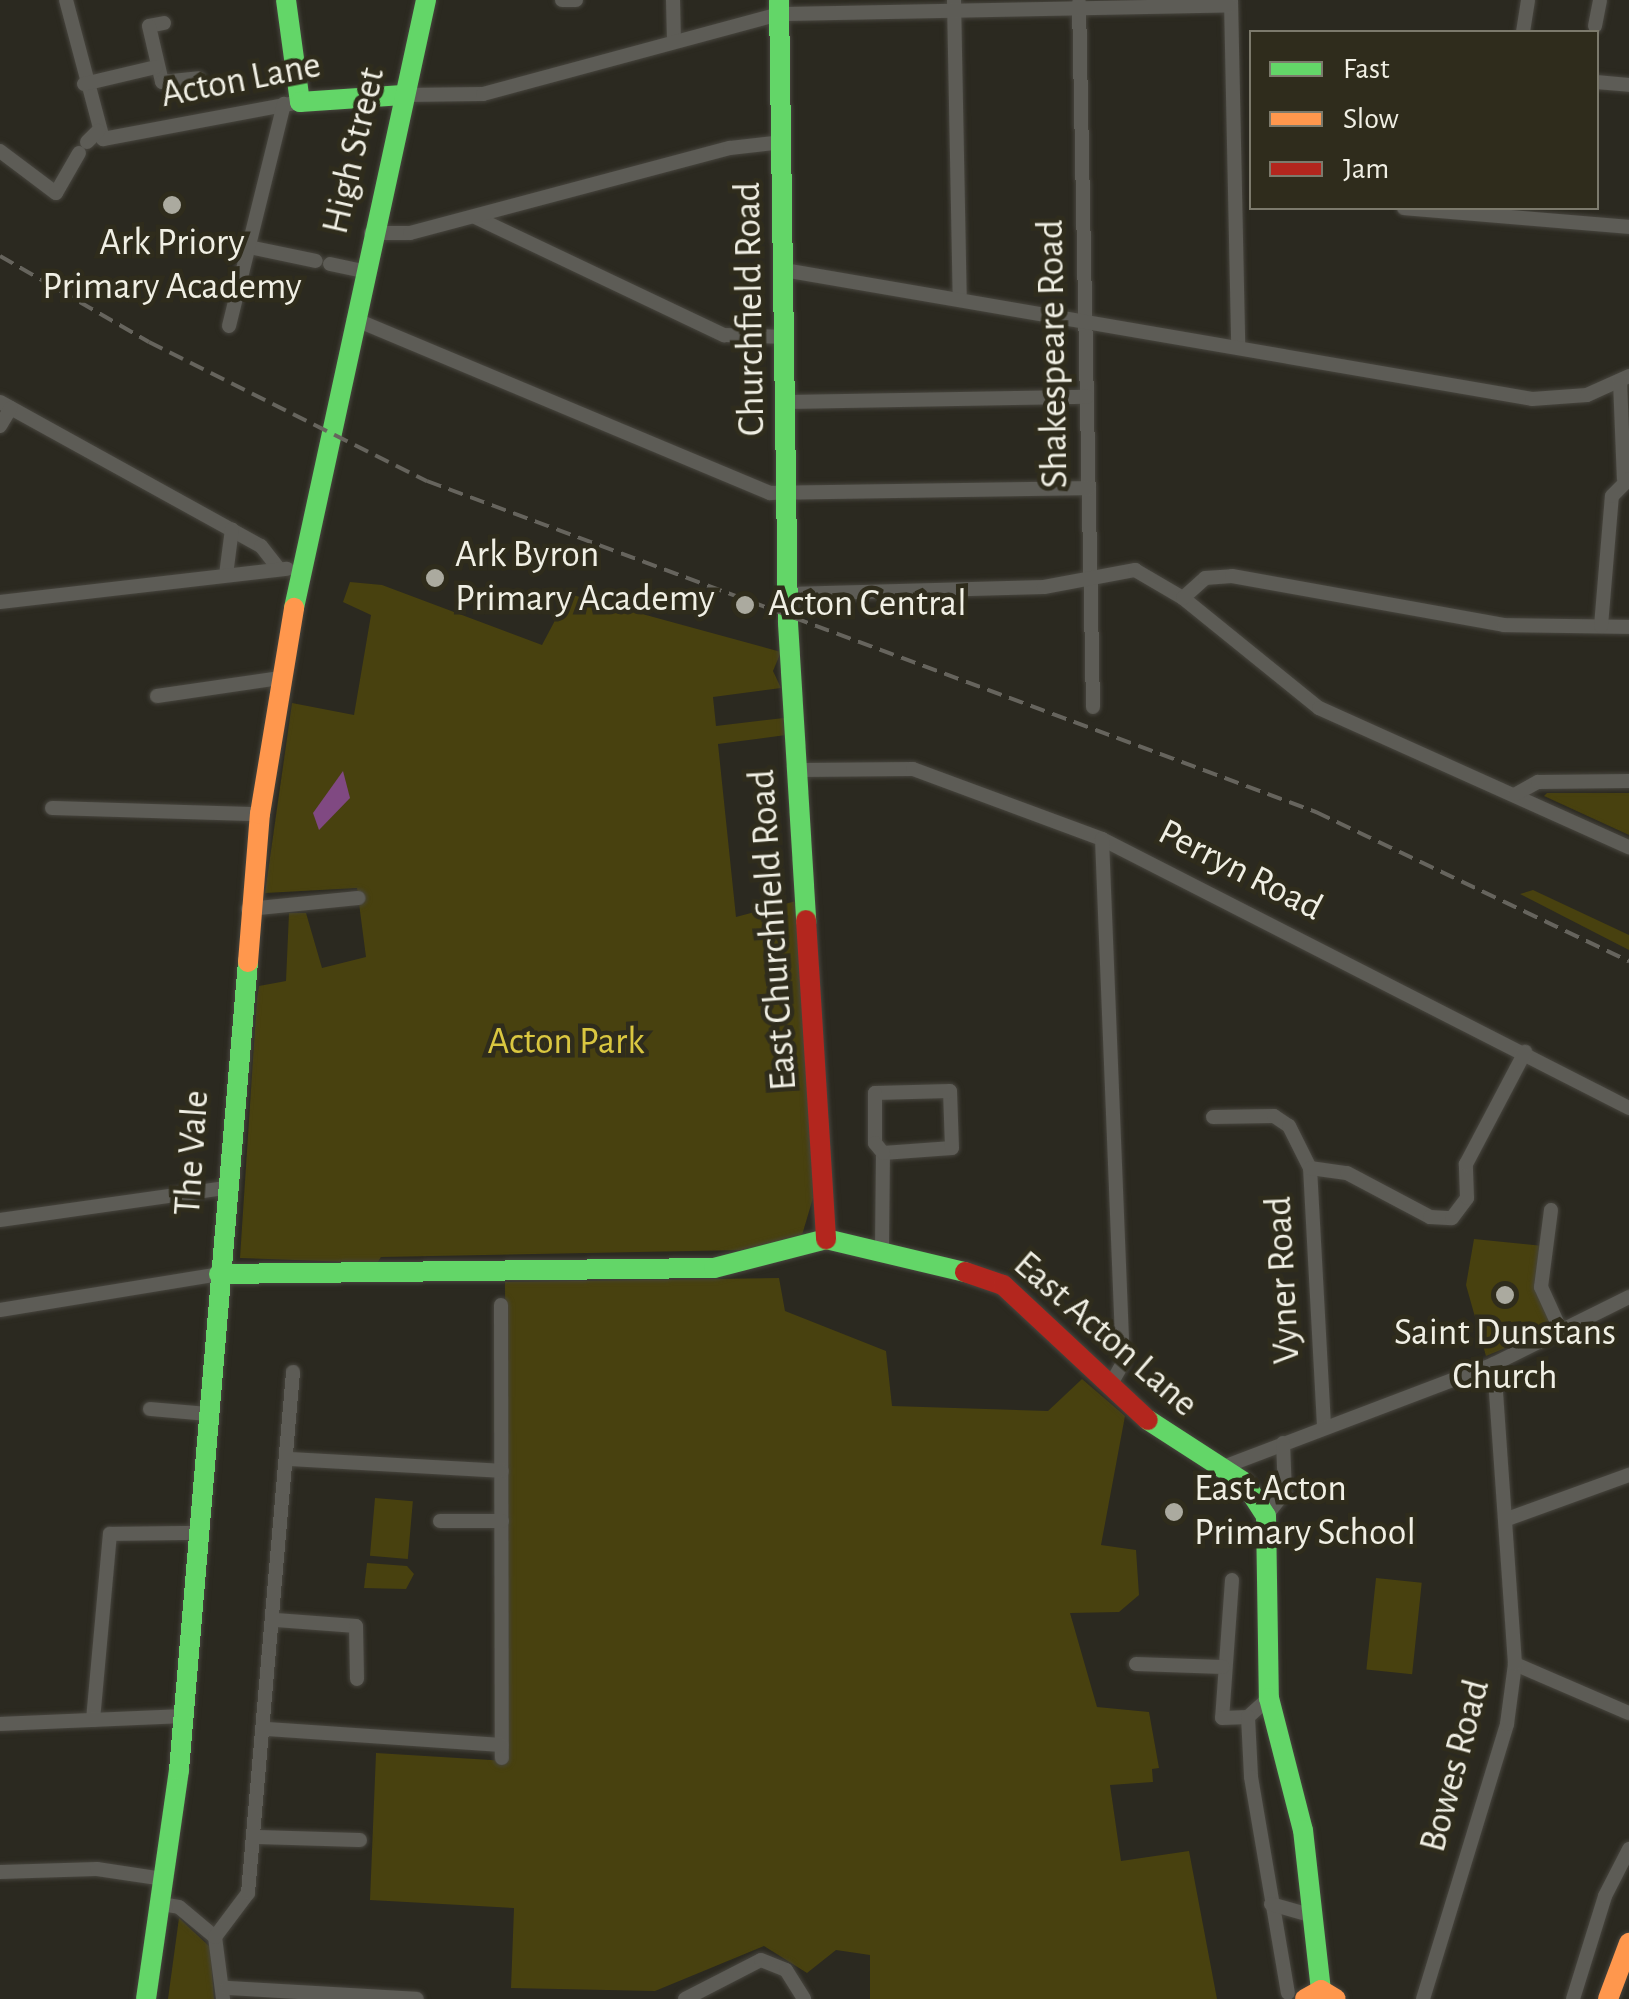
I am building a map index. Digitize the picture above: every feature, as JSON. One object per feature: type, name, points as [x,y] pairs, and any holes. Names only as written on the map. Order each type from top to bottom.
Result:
[{"type":"main road","points":[[286,0],[292,103]]},
{"type":"main road","name":"High Street","points":[[354,319],[426,0]]},
{"type":"main road","name":"Churchfield Road","points":[[779,7],[788,402],[788,617]]},
{"type":"main road","name":"Acton Lane","points":[[292,103],[403,95]]},
{"type":"main road","name":"The Vale","points":[[146,1999],[183,1716],[248,908],[281,678],[290,571],[354,319]]},
{"type":"main road","name":"East Churchfield Road","points":[[788,617],[826,1238]]},
{"type":"main road","name":"East Acton Lane","points":[[219,1274],[500,1288],[768,1260],[826,1238],[882,1247],[1003,1284],[1172,1440],[1226,1466],[1266,1516]]},
{"type":"main road","points":[[1266,1516],[1268,1698],[1303,1830],[1313,1916],[1312,1995]]},
{"type":"main road","points":[[1608,1999],[1629,1943]]},
{"type":"street","points":[[0,152],[56,193],[88,142],[84,84],[66,0]]},
{"type":"street","points":[[562,0],[576,0]]},
{"type":"street","points":[[673,0],[674,40]]},
{"type":"street","points":[[1523,30],[1528,0]]},
{"type":"street","points":[[1595,26],[1600,0]]},
{"type":"street","points":[[403,95],[483,94],[779,7],[1231,2],[1238,348]]},
{"type":"street","name":"Shakespeare Road","points":[[1079,4],[1093,707]]},
{"type":"street","points":[[954,5],[960,300]]},
{"type":"street","points":[[164,23],[148,26],[156,67],[169,84],[199,78]]},
{"type":"street","points":[[1232,53],[1249,55]]},
{"type":"street","points":[[84,84],[156,67]]},
{"type":"street","points":[[1599,82],[1629,85]]},
{"type":"street","points":[[229,326],[292,103]]},
{"type":"street","name":"Acton Lane","points":[[88,142],[120,141],[292,103]]},
{"type":"street","points":[[371,233],[410,233],[730,148],[783,142]]},
{"type":"street","points":[[1235,193],[1249,194]]},
{"type":"street","points":[[1428,210],[1629,227]]},
{"type":"street","points":[[475,217],[724,335],[786,337]]},
{"type":"street","points":[[249,247],[364,271]]},
{"type":"street","points":[[784,270],[1551,400],[1625,378],[1627,479],[1612,496],[1601,626]]},
{"type":"street","points":[[354,319],[788,496],[1089,488]]},
{"type":"street","points":[[788,402],[1087,397]]},
{"type":"street","points":[[0,426],[5,405],[232,529],[290,571]]},
{"type":"street","points":[[226,575],[232,529]]},
{"type":"street","points":[[0,602],[290,571]]},
{"type":"street","points":[[1182,598],[1205,578],[1232,576],[1504,625],[1629,627]]},
{"type":"street","points":[[789,594],[1090,584],[1118,579],[1128,585],[1144,578],[1182,598],[1319,708],[1629,846]]},
{"type":"street","points":[[157,696],[281,678]]},
{"type":"street","name":"Perryn Road","points":[[800,770],[884,763],[912,769],[1102,839],[1526,1052],[1629,1108]]},
{"type":"street","points":[[1516,794],[1538,782],[1629,782]]},
{"type":"street","points":[[52,808],[260,814]]},
{"type":"street","points":[[1102,839],[1123,1363],[1112,1382]]},
{"type":"street","points":[[248,908],[358,898]]},
{"type":"street","name":"Vyner Road","points":[[1324,1426],[1310,1168],[1347,1172],[1430,1217],[1452,1218],[1466,1198],[1466,1164],[1526,1052]]},
{"type":"street","points":[[882,1247],[883,1153],[875,1143],[875,1094],[950,1091],[952,1148],[883,1153]]},
{"type":"street","points":[[1213,1117],[1274,1116],[1289,1126],[1310,1168]]},
{"type":"street","points":[[0,1220],[226,1188]]},
{"type":"street","points":[[1551,1210],[1541,1287],[1562,1333]]},
{"type":"street","points":[[0,1310],[219,1274]]},
{"type":"street","points":[[266,1728],[502,1751],[500,1288]]},
{"type":"street","points":[[1226,1466],[1494,1364],[1629,1297]]},
{"type":"street","name":"Bowes Road","points":[[1423,1999],[1507,1724],[1516,1664],[1510,1518],[1494,1364]]},
{"type":"street","points":[[216,1937],[242,1909],[256,1837],[293,1372]]},
{"type":"street","points":[[150,1410],[208,1414]]},
{"type":"street","points":[[1266,1516],[1285,1492],[1283,1443]]},
{"type":"street","points":[[288,1459],[502,1470]]},
{"type":"street","points":[[1510,1518],[1628,1479]]},
{"type":"street","points":[[440,1522],[502,1521]]},
{"type":"street","points":[[93,1720],[110,1534],[198,1533]]},
{"type":"street","points":[[1232,1580],[1222,1718],[1248,1718],[1268,1698]]},
{"type":"street","points":[[276,1620],[356,1626],[358,1680]]},
{"type":"street","points":[[1136,1664],[1223,1668]]},
{"type":"street","points":[[1516,1664],[1629,1713]]},
{"type":"street","points":[[0,1724],[183,1716]]},
{"type":"street","points":[[1248,1718],[1271,1904],[1312,1995]]},
{"type":"street","points":[[256,1837],[360,1840]]},
{"type":"street","points":[[1573,1999],[1605,1896],[1629,1849]]},
{"type":"street","points":[[0,1872],[96,1869],[164,1879]]},
{"type":"street","points":[[160,1904],[180,1908],[216,1937],[225,1993],[416,1999]]},
{"type":"street","points":[[1271,1904],[1313,1916]]},
{"type":"street","points":[[684,1999],[760,1960],[786,1970],[804,1999]]},
{"type":"green space","name":"Acton Park","points":[[350,582],[382,585],[542,645],[569,594],[781,652],[773,671],[781,688],[713,697],[716,726],[784,718],[786,735],[718,744],[736,917],[800,900],[813,1198],[802,1235],[743,1250],[381,1257],[377,1263],[240,1258],[257,998],[259,986],[286,981],[289,913],[306,913],[322,968],[366,957],[357,888],[265,893],[292,703],[354,715],[371,615],[343,602]]},
{"type":"green space","points":[[1547,793],[1629,793],[1629,835],[1544,796]]},
{"type":"green space","points":[[1533,890],[1629,935],[1629,950],[1520,894]]},
{"type":"green space","points":[[1474,1239],[1543,1246],[1538,1289],[1556,1327],[1486,1356],[1466,1285]]},
{"type":"green space","points":[[779,1278],[785,1311],[886,1351],[892,1406],[1048,1411],[1082,1379],[1125,1416],[1101,1545],[1136,1550],[1139,1595],[1119,1612],[1070,1613],[1097,1707],[1149,1712],[1159,1768],[1152,1769],[1153,1782],[1110,1785],[1121,1861],[1189,1851],[1217,1999],[870,1999],[870,1955],[836,1950],[807,1973],[764,1946],[655,1991],[511,1988],[514,1908],[370,1900],[376,1753],[507,1761],[505,1282]]},
{"type":"green space","points":[[375,1498],[413,1501],[408,1559],[370,1556]]},
{"type":"green space","points":[[367,1563],[407,1566],[414,1574],[406,1589],[364,1588]]},
{"type":"green space","points":[[1376,1578],[1422,1583],[1412,1674],[1366,1669]]},
{"type":"green space","points":[[179,1918],[210,1947],[214,1999],[168,1999]]},
{"type":"shaded area","points":[[343,771],[350,798],[319,830],[313,813]]},
{"type":"railway","points":[[0,256],[149,342],[427,481],[1316,812],[1629,961]]},
{"type":"traffic: fast","points":[[286,0],[300,102],[403,95]]},
{"type":"traffic: fast","points":[[294,608],[426,0]]},
{"type":"traffic: fast","points":[[779,0],[788,623],[806,920]]},
{"type":"traffic: fast","points":[[146,1999],[179,1770],[248,962]]},
{"type":"traffic: fast","points":[[219,1274],[714,1268],[826,1239],[965,1272]]},
{"type":"traffic: fast","points":[[1148,1420],[1244,1482],[1266,1516],[1269,1698],[1303,1830],[1321,1990]]},
{"type":"traffic: slow","points":[[248,962],[260,814],[294,608]]},
{"type":"traffic: slow","points":[[1608,1999],[1629,1943]]},
{"type":"traffic: slow","points":[[1305,1999],[1321,1990],[1336,1999]]},
{"type":"traffic: jam","points":[[806,920],[826,1239]]},
{"type":"traffic: jam","points":[[965,1272],[1003,1285],[1148,1420]]},
{"type":"place","name":"Ark Priory Primary Academy","points":[[172,205]]},
{"type":"place","name":"Ark Byron Primary Academy","points":[[435,578]]},
{"type":"place","name":"Acton Central","points":[[745,605]]},
{"type":"place","name":"Saint Dunstans Church","points":[[1505,1295]]},
{"type":"place","name":"East Acton Primary School","points":[[1174,1512]]}]
